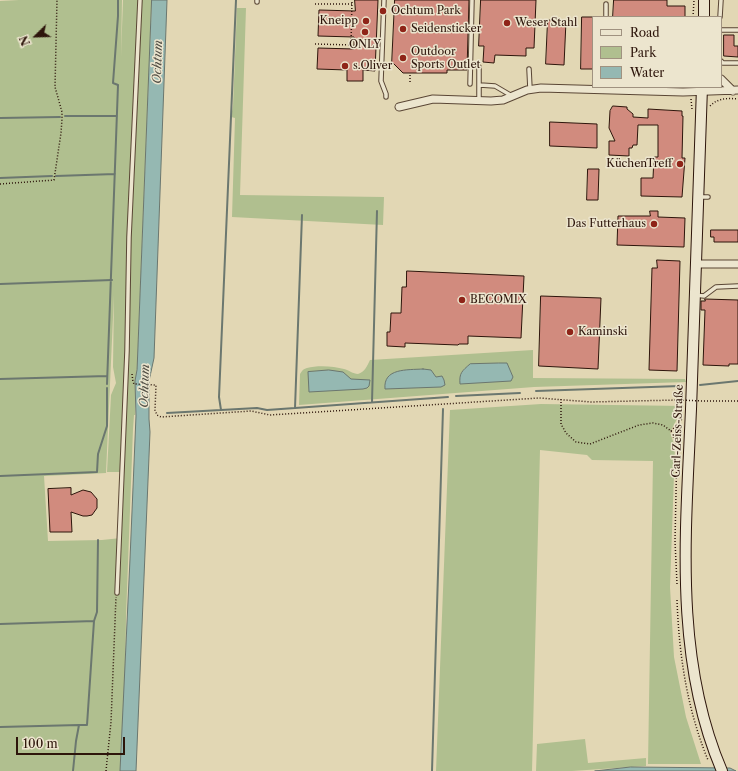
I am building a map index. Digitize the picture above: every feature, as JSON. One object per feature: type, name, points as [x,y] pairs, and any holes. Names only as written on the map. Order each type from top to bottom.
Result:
[{"type":"main road","points":[[704,0],[704,16]]},
{"type":"main road","name":"Carl-Zeiss-Straße","points":[[702,89],[696,106],[703,197],[695,264],[686,563],[687,616],[697,692],[709,737],[720,768]]},
{"type":"street","points":[[722,80],[735,90]]},
{"type":"street","points":[[399,107],[433,99],[503,100],[530,89],[541,88],[604,88],[683,92],[702,89],[735,90]]},
{"type":"street","points":[[695,264],[738,264]]},
{"type":"lane","points":[[117,593],[140,0]]},
{"type":"lane","points":[[384,0],[381,81],[386,97]]},
{"type":"lane","points":[[470,84],[472,0]]},
{"type":"lane","points":[[720,16],[721,0]]},
{"type":"lane","points":[[606,4],[606,16]]},
{"type":"lane","points":[[722,30],[738,30]]},
{"type":"lane","points":[[722,62],[738,63]]},
{"type":"lane","points":[[479,100],[480,68]]},
{"type":"lane","points":[[530,69],[530,89]]},
{"type":"lane","points":[[480,85],[495,86],[512,96]]},
{"type":"lane","points":[[694,295],[704,296],[716,287],[738,286]]},
{"type":"path","points":[[0,184],[54,180],[62,119],[62,112],[55,87],[57,0]]},
{"type":"path","points":[[351,45],[352,0]]},
{"type":"path","points":[[694,0],[694,16]]},
{"type":"path","points":[[316,4],[352,4]]},
{"type":"path","points":[[315,44],[382,45]]},
{"type":"path","points":[[410,73],[410,82]]},
{"type":"path","points":[[696,106],[710,106],[720,99],[738,98]]},
{"type":"path","points":[[134,384],[156,386],[156,410],[157,415],[161,417],[251,411],[270,414],[539,398],[606,402],[677,400],[738,401]]},
{"type":"path","points":[[561,399],[561,424],[566,433],[576,442],[590,444],[639,425],[653,423],[663,425],[671,431]]},
{"type":"path","points":[[106,771],[111,722],[117,593]]},
{"type":"green space","points":[[122,0],[121,57],[123,0],[152,0],[137,370],[135,381],[135,415],[133,429],[126,617],[125,690],[120,771],[0,771],[0,1]],"holes":[[[114,295],[113,367],[116,383],[111,395],[107,472],[124,472],[121,538],[102,540],[48,541],[44,476],[106,473]]]},
{"type":"green space","points":[[237,8],[246,8],[240,195],[384,197],[383,225],[232,217],[235,118],[231,117],[233,106]]},
{"type":"green space","points":[[533,350],[533,378],[685,379],[686,382],[534,387],[299,405],[300,374],[307,368],[316,366],[331,367],[344,369],[358,374],[367,367],[370,360]]},
{"type":"green space","points":[[541,404],[684,406],[670,432],[675,447],[670,587],[674,657],[686,717],[701,764],[648,764],[653,461],[592,460],[587,455],[540,450],[532,771],[436,771],[450,410]]},
{"type":"green space","points":[[585,739],[588,763],[646,758],[646,766],[572,771],[536,771],[537,744]]},
{"type":"water","name":"Ochtum","points":[[152,0],[167,0],[154,358],[149,381],[150,432],[136,771],[120,771],[136,416],[135,381],[137,370]]},
{"type":"water","points":[[507,363],[513,377],[511,381],[460,384],[462,372],[470,364]]},
{"type":"water","points":[[329,370],[343,372],[351,379],[370,380],[369,386],[363,389],[309,392],[308,372]]},
{"type":"water","points":[[403,370],[431,370],[436,377],[442,376],[445,385],[441,387],[385,389],[385,382],[392,374]]},
{"type":"water","points":[[631,767],[730,768],[736,771],[595,771]]},
{"type":"building","points":[[355,0],[378,0],[375,71],[363,70],[363,81],[347,81],[347,70],[317,69],[318,48],[354,49],[354,37],[318,36],[319,10],[355,11]]},
{"type":"building","points":[[395,0],[469,0],[467,70],[447,70],[447,73],[403,73],[392,62]]},
{"type":"building","name":"Weser Stahl","points":[[481,0],[536,0],[534,48],[526,48],[526,56],[495,55],[494,63],[483,62],[484,46],[479,46]]},
{"type":"building","points":[[614,0],[667,0],[667,6],[685,6],[685,16],[613,16]]},
{"type":"building","points":[[582,17],[592,17],[592,69],[581,69]]},
{"type":"building","points":[[548,20],[566,21],[564,65],[546,64]]},
{"type":"building","points":[[724,35],[734,35],[734,46],[738,46],[738,57],[724,56]]},
{"type":"building","points":[[613,106],[627,107],[627,109],[633,114],[633,117],[648,118],[648,109],[682,111],[682,158],[685,158],[682,197],[641,196],[641,178],[653,178],[654,157],[658,157],[658,125],[638,125],[637,145],[633,145],[632,148],[629,148],[629,156],[609,155],[609,141],[615,141],[609,128],[610,111]]},
{"type":"building","points":[[550,122],[597,124],[597,148],[550,146]]},
{"type":"building","points":[[588,169],[599,169],[598,200],[587,200]]},
{"type":"building","points":[[650,211],[658,211],[658,217],[685,218],[684,247],[617,245],[618,216],[650,216]]},
{"type":"building","points":[[711,230],[738,230],[738,242],[714,242],[714,237],[711,237]]},
{"type":"building","points":[[657,260],[680,261],[677,371],[649,370],[652,268],[657,268]]},
{"type":"building","name":"BECOMIX","points":[[407,271],[524,276],[521,338],[468,336],[468,344],[405,343],[405,347],[387,346],[387,332],[390,332],[391,313],[401,313],[402,287],[406,287]]},
{"type":"building","name":"Kaminski","points":[[541,296],[601,298],[598,369],[539,366]]},
{"type":"building","points":[[705,299],[738,300],[738,364],[729,364],[729,366],[703,365],[705,310],[701,310],[701,301],[705,301]]},
{"type":"building","points":[[71,488],[71,495],[83,490],[91,492],[97,499],[97,508],[92,515],[87,516],[71,512],[72,532],[50,532],[48,489]]},
{"type":"waterway","points":[[107,384],[118,85],[113,83],[118,0]]},
{"type":"waterway","points":[[221,410],[219,397],[236,0]]},
{"type":"waterway","points":[[65,116],[117,116]]},
{"type":"waterway","points":[[0,118],[60,117]]},
{"type":"waterway","points":[[56,176],[115,174]]},
{"type":"waterway","points":[[0,178],[52,176]]},
{"type":"waterway","points":[[372,402],[377,211]]},
{"type":"waterway","points":[[295,408],[302,215]]},
{"type":"waterway","points":[[0,284],[112,280]]},
{"type":"waterway","points":[[0,379],[107,376]]},
{"type":"waterway","points":[[700,385],[738,381]]},
{"type":"waterway","points":[[536,391],[680,386]]},
{"type":"waterway","points":[[0,476],[97,472],[98,454],[107,426],[107,388]]},
{"type":"waterway","points":[[456,396],[520,393]]},
{"type":"waterway","points":[[167,413],[257,408],[267,410],[448,397]]},
{"type":"waterway","points":[[432,771],[443,409]]},
{"type":"waterway","points":[[73,771],[79,725],[87,725],[94,621],[97,612],[98,540]]},
{"type":"waterway","points":[[0,624],[94,621]]},
{"type":"waterway","points":[[0,727],[79,725]]},
{"type":"place","name":"Ochtum Park","points":[[383,11]]},
{"type":"place","name":"Kneipp","points":[[366,21]]},
{"type":"place","name":"Weser Stahl","points":[[507,23]]},
{"type":"place","name":"Seidensticker","points":[[403,29]]},
{"type":"place","name":"ONLY","points":[[365,32]]},
{"type":"place","name":"Outdoor Sports Outlet","points":[[403,58]]},
{"type":"place","name":"s.Oliver","points":[[345,66]]},
{"type":"place","name":"KüchenTreff","points":[[680,164]]},
{"type":"place","name":"Das Futterhaus","points":[[654,224]]},
{"type":"place","name":"BECOMIX","points":[[462,300]]},
{"type":"place","name":"Kaminski","points":[[570,332]]}]
